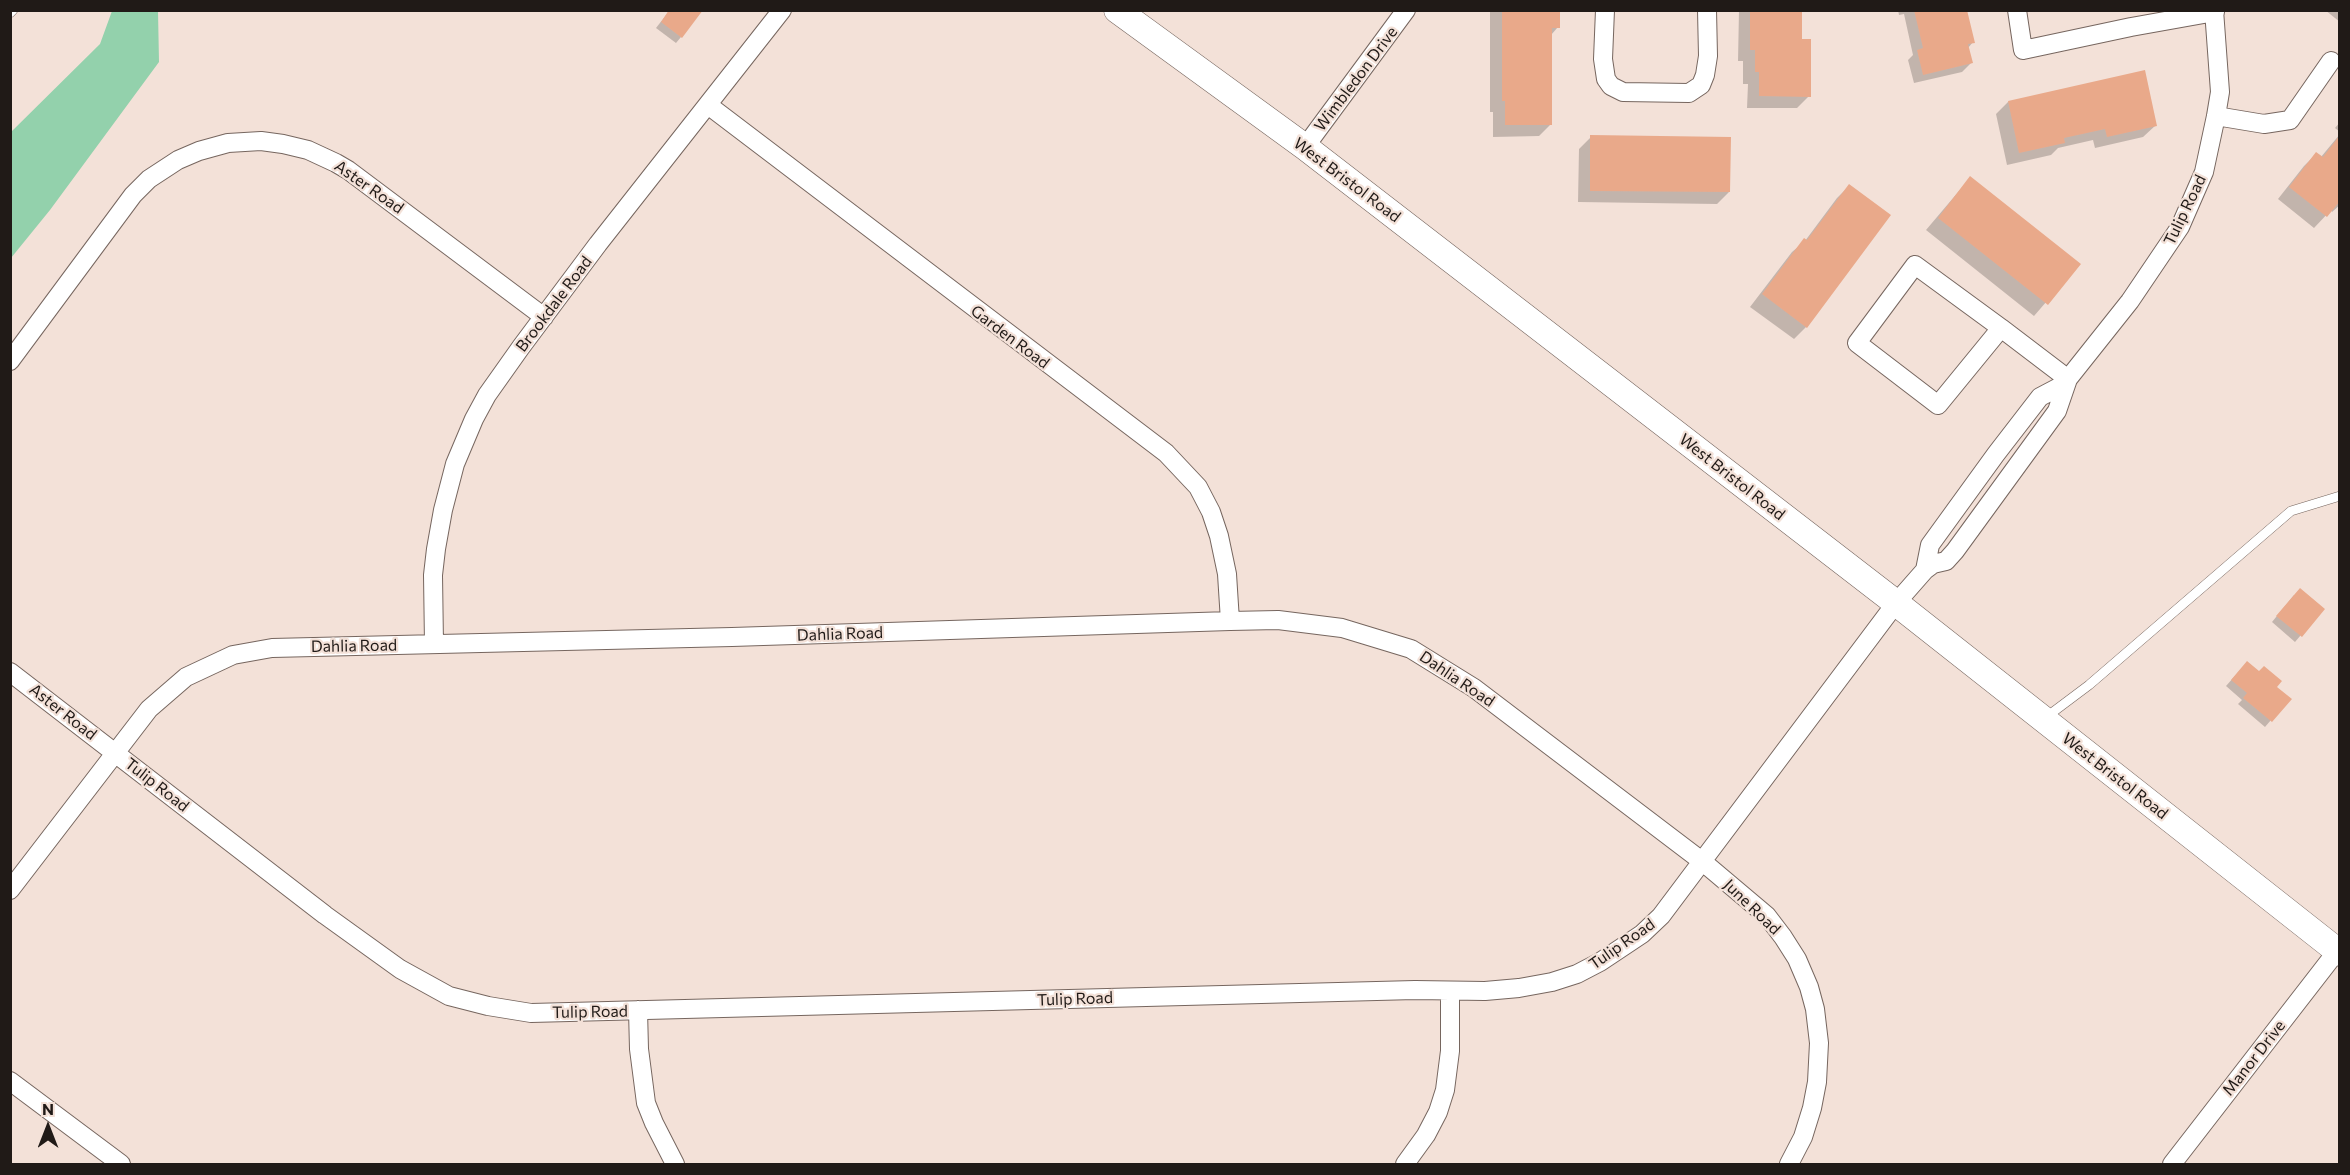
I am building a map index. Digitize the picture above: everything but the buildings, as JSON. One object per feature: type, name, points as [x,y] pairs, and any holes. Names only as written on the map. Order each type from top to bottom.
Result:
[{"type":"main road","name":"West Bristol Road","points":[[1117,10],[1305,147],[1896,603],[2338,952]]},
{"type":"street","name":"Brookdale Road","points":[[434,644],[433,575],[443,510],[455,464],[487,395],[677,142],[782,10]]},
{"type":"street","name":"Wimbledon Drive","points":[[1305,147],[1406,10]]},
{"type":"street","points":[[1605,10],[1603,59],[1606,79],[1611,86],[1623,92],[1689,93],[1701,85],[1705,75],[1708,56],[1707,10]]},
{"type":"street","points":[[2018,10],[2023,50],[2130,19],[2215,11]]},
{"type":"street","name":"Tulip Road","points":[[115,753],[372,949],[417,980],[449,996],[488,1006],[531,1013],[1485,991],[1552,982],[1585,970],[1642,934],[1661,916],[1896,603],[1925,570],[1930,545],[2040,397],[2068,379],[2144,283],[2180,227],[2204,172],[2220,92],[2215,11]]},
{"type":"street","points":[[2216,116],[2264,124],[2290,120],[2331,61]]},
{"type":"street","name":"Garden Road","points":[[708,105],[1166,453],[1188,475],[1211,512],[1220,536],[1227,574],[1230,621]]},
{"type":"street","name":"Aster Road","points":[[10,361],[133,195],[149,179],[178,160],[228,143],[261,141],[283,144],[308,150],[336,163],[544,317]]},
{"type":"street","points":[[2001,328],[1938,405],[1857,343],[1915,264],[2001,328],[2068,379]]},
{"type":"street","name":"Dahlia Road","points":[[10,890],[149,709],[186,677],[233,656],[272,648],[1278,620],[1342,628],[1411,649],[1474,688],[1703,862]]},
{"type":"street","name":"Aster Road","points":[[10,672],[115,753]]},
{"type":"street","name":"June Road","points":[[1703,862],[1767,916],[1783,937],[1797,959],[1815,1009],[1819,1043],[1817,1082],[1803,1137],[1789,1164]]},
{"type":"street","name":"Manor Drive","points":[[2172,1164],[2338,952]]},
{"type":"street","points":[[1406,1164],[1426,1135],[1438,1112],[1445,1090],[1450,1051],[1450,991]]},
{"type":"street","points":[[638,1010],[644,1094],[654,1123],[675,1164]]},
{"type":"street","points":[[10,1081],[121,1164]]},
{"type":"lane","points":[[2043,719],[2089,685],[2291,512],[2340,496]]},
{"type":"green space","points":[[112,11],[158,11],[159,62],[50,210],[11,258],[11,132],[100,44]]}]
